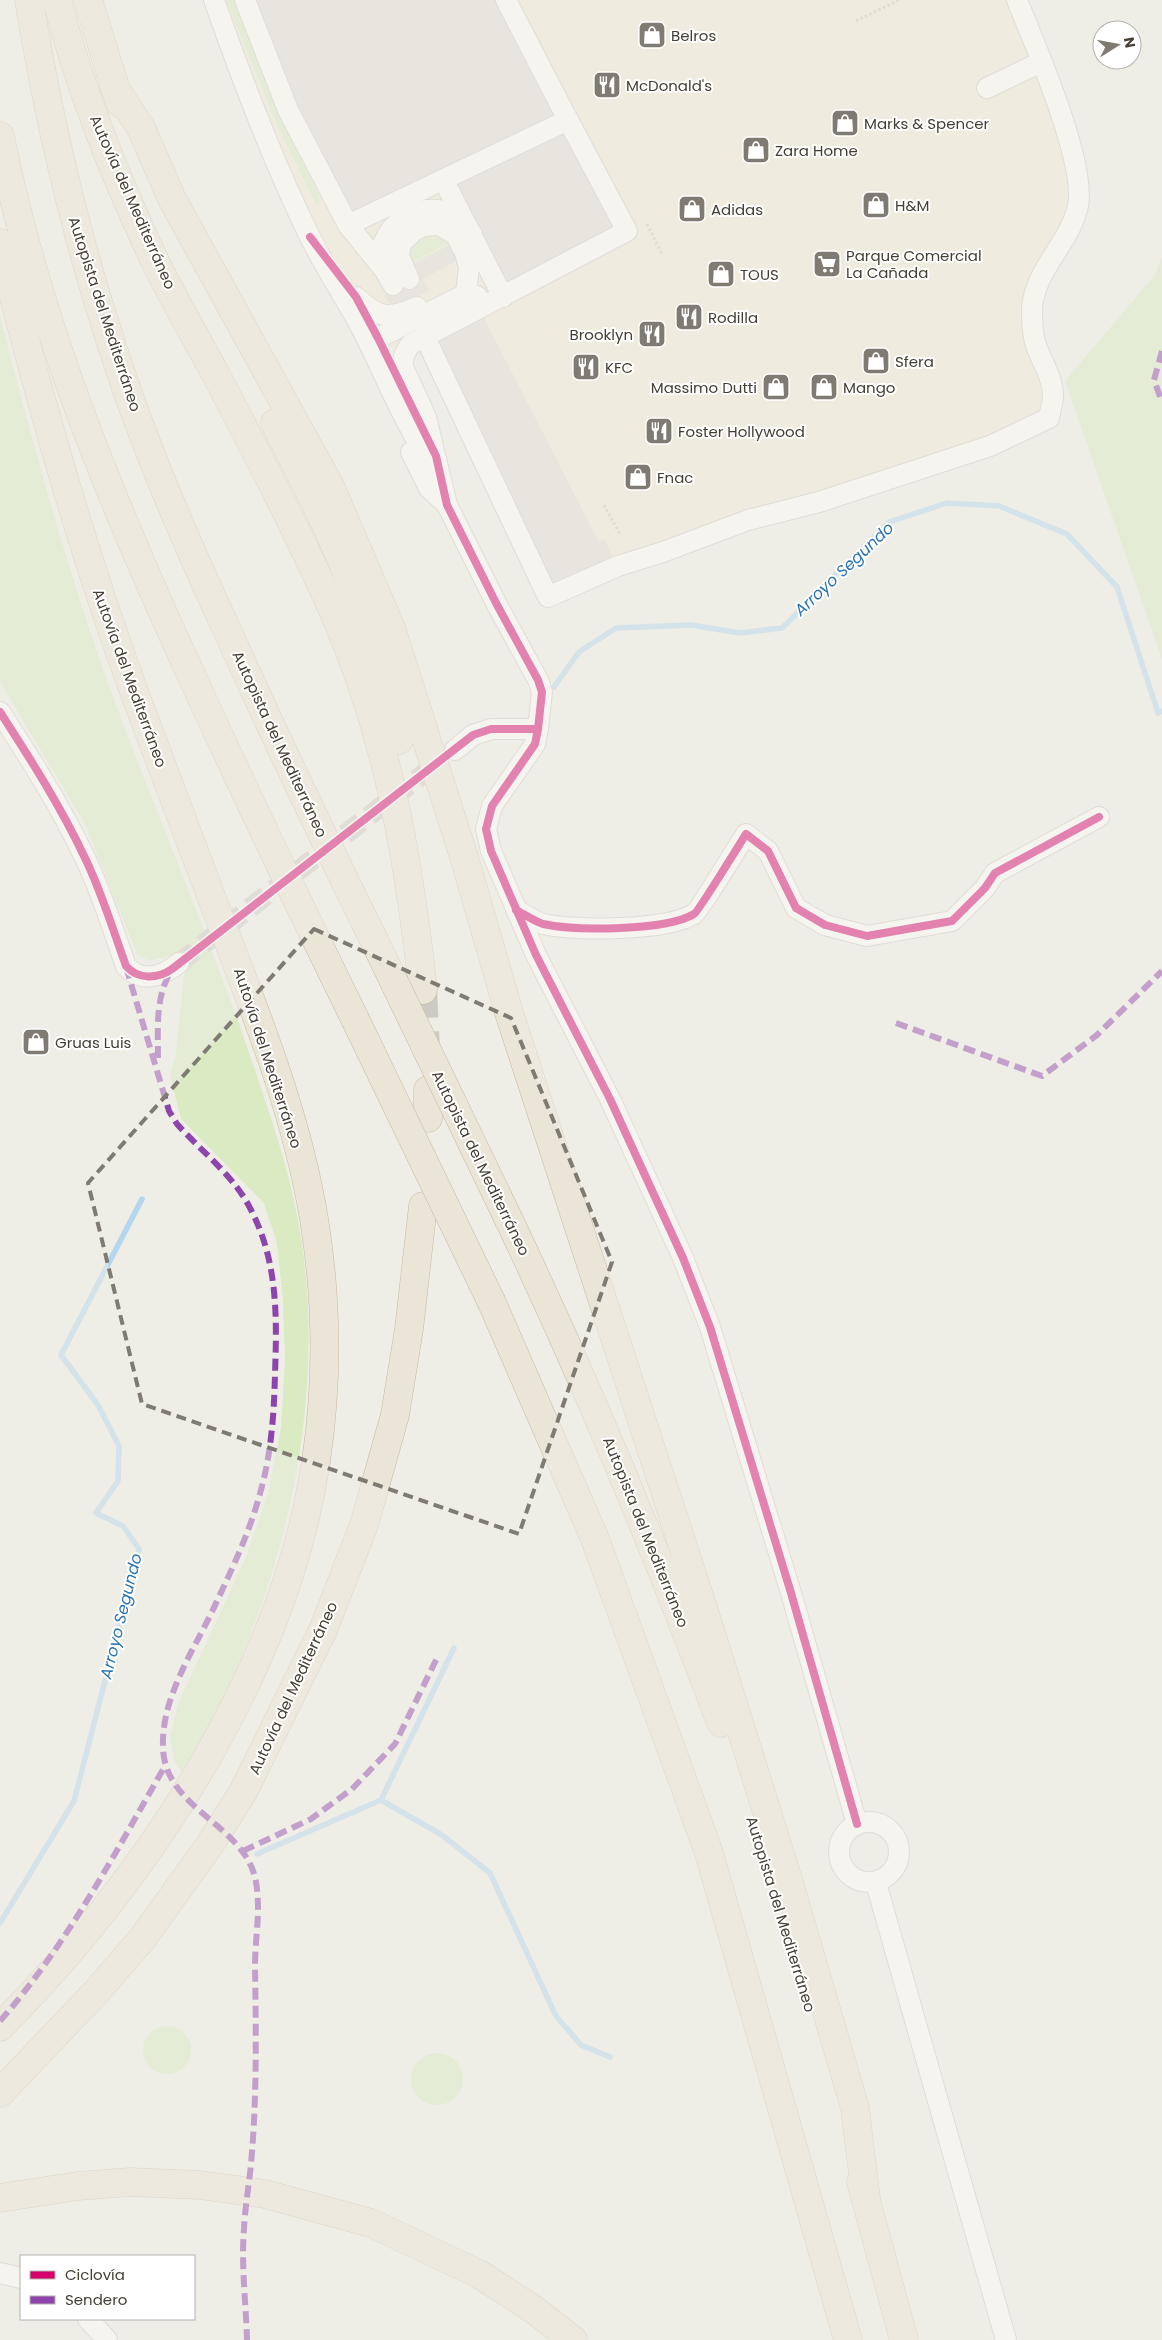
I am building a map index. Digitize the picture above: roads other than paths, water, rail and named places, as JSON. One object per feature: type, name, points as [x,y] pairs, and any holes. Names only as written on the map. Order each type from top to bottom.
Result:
[{"type":"highway","name":"Autopista del Mediterráneo","points":[[28,0],[44,96],[74,221],[112,347],[155,465],[206,584],[286,759],[570,1349],[677,1605],[722,1726],[799,1966],[866,2199],[904,2340]]},
{"type":"highway","name":"Autovía del Mediterráneo","points":[[56,0],[80,79],[112,163],[153,257],[248,435],[339,623],[374,720],[400,818],[413,899],[423,990]]},
{"type":"highway","points":[[88,0],[114,87],[150,178],[210,303],[312,495],[349,580],[383,682],[399,739],[414,807],[420,843],[413,899]]},
{"type":"highway","points":[[114,87],[141,128],[172,199],[330,486],[391,628],[464,857],[513,1026],[705,1614],[787,1876],[855,2108],[866,2199]]},
{"type":"highway","points":[[0,136],[43,305],[92,443],[165,619],[255,814],[492,1303],[595,1540],[709,1853],[848,2340]]},
{"type":"highway","name":"Autovía del Mediterráneo","points":[[0,243],[37,389],[79,535],[134,690],[255,1010],[296,1139],[314,1218],[325,1338],[323,1398],[316,1464],[301,1532],[284,1589],[236,1701],[202,1766],[170,1819],[105,1910],[68,1954],[0,2027]]},
{"type":"highway","points":[[428,1090],[428,1118]]},
{"type":"highway","name":"Autovía del Mediterráneo","points":[[0,2093],[98,1990],[142,1939],[209,1846],[243,1792],[323,1630],[364,1525],[395,1415],[410,1328],[423,1206]]},
{"type":"highway","points":[[0,2198],[78,2186],[130,2182],[200,2185],[265,2194],[380,2227],[479,2274],[533,2309],[573,2340]]},
{"type":"street","points":[[214,0],[250,100],[310,237],[333,279],[377,348],[436,456]]},
{"type":"street","points":[[245,0],[288,110],[348,225],[396,280]]},
{"type":"street","points":[[506,0],[627,231],[495,302],[425,337],[408,348],[403,364],[426,417],[447,505],[496,604],[538,680],[542,692],[536,744],[492,806],[486,829],[491,851],[536,955],[614,1108],[683,1258],[710,1327],[791,1593],[858,1824]]},
{"type":"street","points":[[425,337],[548,597],[618,566],[663,552],[748,520],[819,502],[990,446],[1049,418],[1053,395],[1049,374],[1034,342],[1033,294],[1044,268],[1065,238],[1078,208],[1078,182],[1070,142],[1017,0]]},
{"type":"street","points":[[986,88],[1041,62]]},
{"type":"street","points":[[348,225],[444,181],[568,120]]},
{"type":"street","points":[[444,181],[472,234],[495,302]]},
{"type":"street","points":[[396,280],[382,260],[384,242],[391,229],[404,218],[418,212],[433,210],[448,212],[462,220],[472,234]]},
{"type":"street","points":[[396,280],[401,243],[414,231],[431,225],[444,227],[456,235],[468,261],[469,272],[466,287]]},
{"type":"street","points":[[310,237],[356,297],[370,309],[386,316],[434,304]]},
{"type":"street","points":[[333,279],[333,293],[418,468],[429,488],[447,505]]},
{"type":"street","points":[[377,348],[459,286],[466,287],[479,297],[495,302]]},
{"type":"street","points":[[356,297],[417,443],[440,476]]},
{"type":"street","points":[[377,348],[414,337],[425,337]]},
{"type":"street","points":[[0,712],[55,799],[74,835],[92,874],[126,966],[137,975],[150,977],[168,972],[179,963]]},
{"type":"street","points":[[455,750],[473,735],[491,728],[538,729]]},
{"type":"street","points":[[516,910],[542,924],[572,927],[617,928],[666,924],[696,914],[746,834],[768,851],[796,908],[826,925],[867,936],[952,921],[985,888],[995,873],[1098,817]]},
{"type":"street","points":[[873,1822],[882,1824],[892,1832],[900,1848],[899,1861],[891,1875],[876,1883],[859,1882],[848,1875],[840,1864],[838,1850],[843,1836],[858,1824],[873,1822]]},
{"type":"street","points":[[876,1883],[1006,2340]]},
{"type":"street","points":[[0,2273],[20,2278]]},
{"type":"street","points":[[89,2320],[107,2340]]},
{"type":"waterway","name":"Arroyo Segundo","points":[[554,687],[579,652],[616,628],[691,625],[740,633],[782,628],[889,522],[947,503],[999,506],[1067,534],[1117,587],[1158,713],[1162,711]]},
{"type":"waterway","name":"Arroyo Segundo","points":[[0,1923],[74,1801],[139,1549],[123,1526],[96,1513],[118,1481],[119,1446],[98,1405],[61,1355],[142,1199]]},
{"type":"waterway","points":[[381,1800],[454,1648]]},
{"type":"waterway","points":[[257,1854],[381,1800],[442,1835],[490,1873],[556,2016],[581,2045],[610,2057]]},
{"type":"tunnel","points":[[179,963],[444,758]]},
{"type":"tunnel","points":[[423,990],[426,1051]]},
{"type":"place","name":"Belros","points":[[652,35]]},
{"type":"place","name":"McDonald's","points":[[607,85]]},
{"type":"place","name":"Marks & Spencer","points":[[845,123]]},
{"type":"place","name":"Zara Home","points":[[756,150]]},
{"type":"place","name":"H&M","points":[[876,205]]},
{"type":"place","name":"Adidas","points":[[692,209]]},
{"type":"place","name":"Parque Comercial La Cañada","points":[[827,264]]},
{"type":"place","name":"TOUS","points":[[721,274]]},
{"type":"place","name":"Rodilla","points":[[689,317]]},
{"type":"place","name":"Brooklyn","points":[[652,334]]},
{"type":"place","name":"Sfera","points":[[876,361]]},
{"type":"place","name":"KFC","points":[[586,367]]},
{"type":"place","name":"Massimo Dutti","points":[[776,387]]},
{"type":"place","name":"Mango","points":[[824,387]]},
{"type":"place","name":"Foster Hollywood","points":[[659,431]]},
{"type":"place","name":"Fnac","points":[[638,477]]},
{"type":"place","name":"Gruas Luis","points":[[36,1042]]}]
